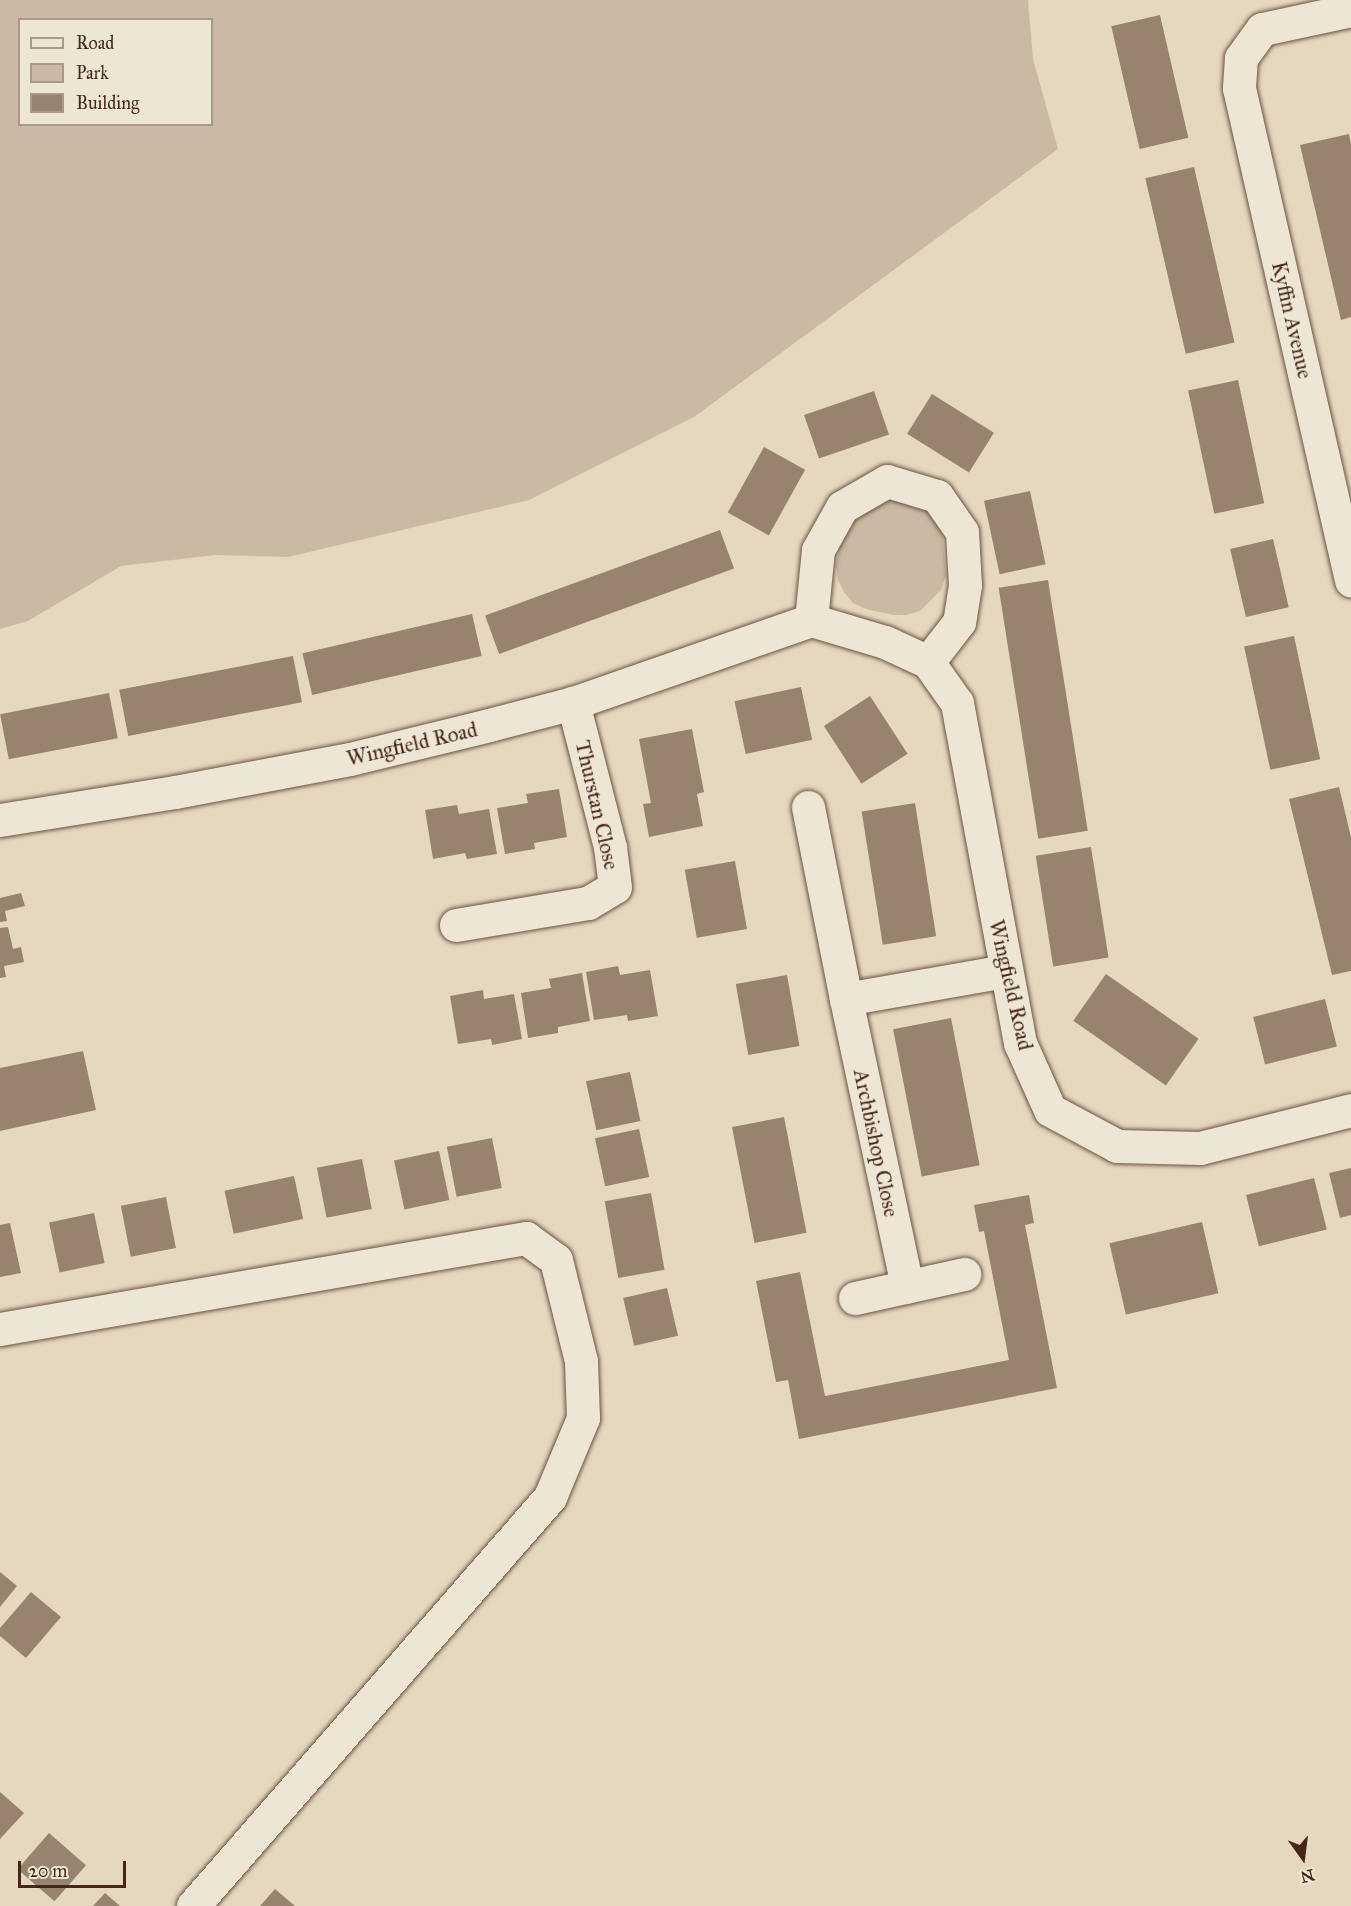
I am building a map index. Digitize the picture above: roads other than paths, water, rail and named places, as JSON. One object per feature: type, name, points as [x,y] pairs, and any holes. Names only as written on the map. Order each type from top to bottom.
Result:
[{"type":"street","name":"Kyffin Avenue","points":[[1351,10],[1262,29],[1241,58],[1239,88],[1351,580]]},
{"type":"street","points":[[811,621],[818,550],[842,507],[887,481],[937,496],[962,532],[965,585],[958,622],[928,662]]},
{"type":"street","name":"Wingfield Road","points":[[0,820],[175,792],[350,759],[573,703],[811,621],[885,642],[928,662],[957,703],[1020,1043],[1050,1110],[1118,1146],[1200,1148],[1351,1110]]},
{"type":"street","name":"Thurstan Close","points":[[456,925],[588,903],[615,888],[610,848],[573,703]]},
{"type":"street","name":"Archbishop Close","points":[[808,807],[907,1287]]},
{"type":"street","points":[[846,999],[1005,971]]},
{"type":"street","points":[[0,1329],[526,1238],[556,1260],[581,1361],[583,1418],[550,1497],[193,1906]]},
{"type":"street","points":[[855,1298],[964,1274]]}]
